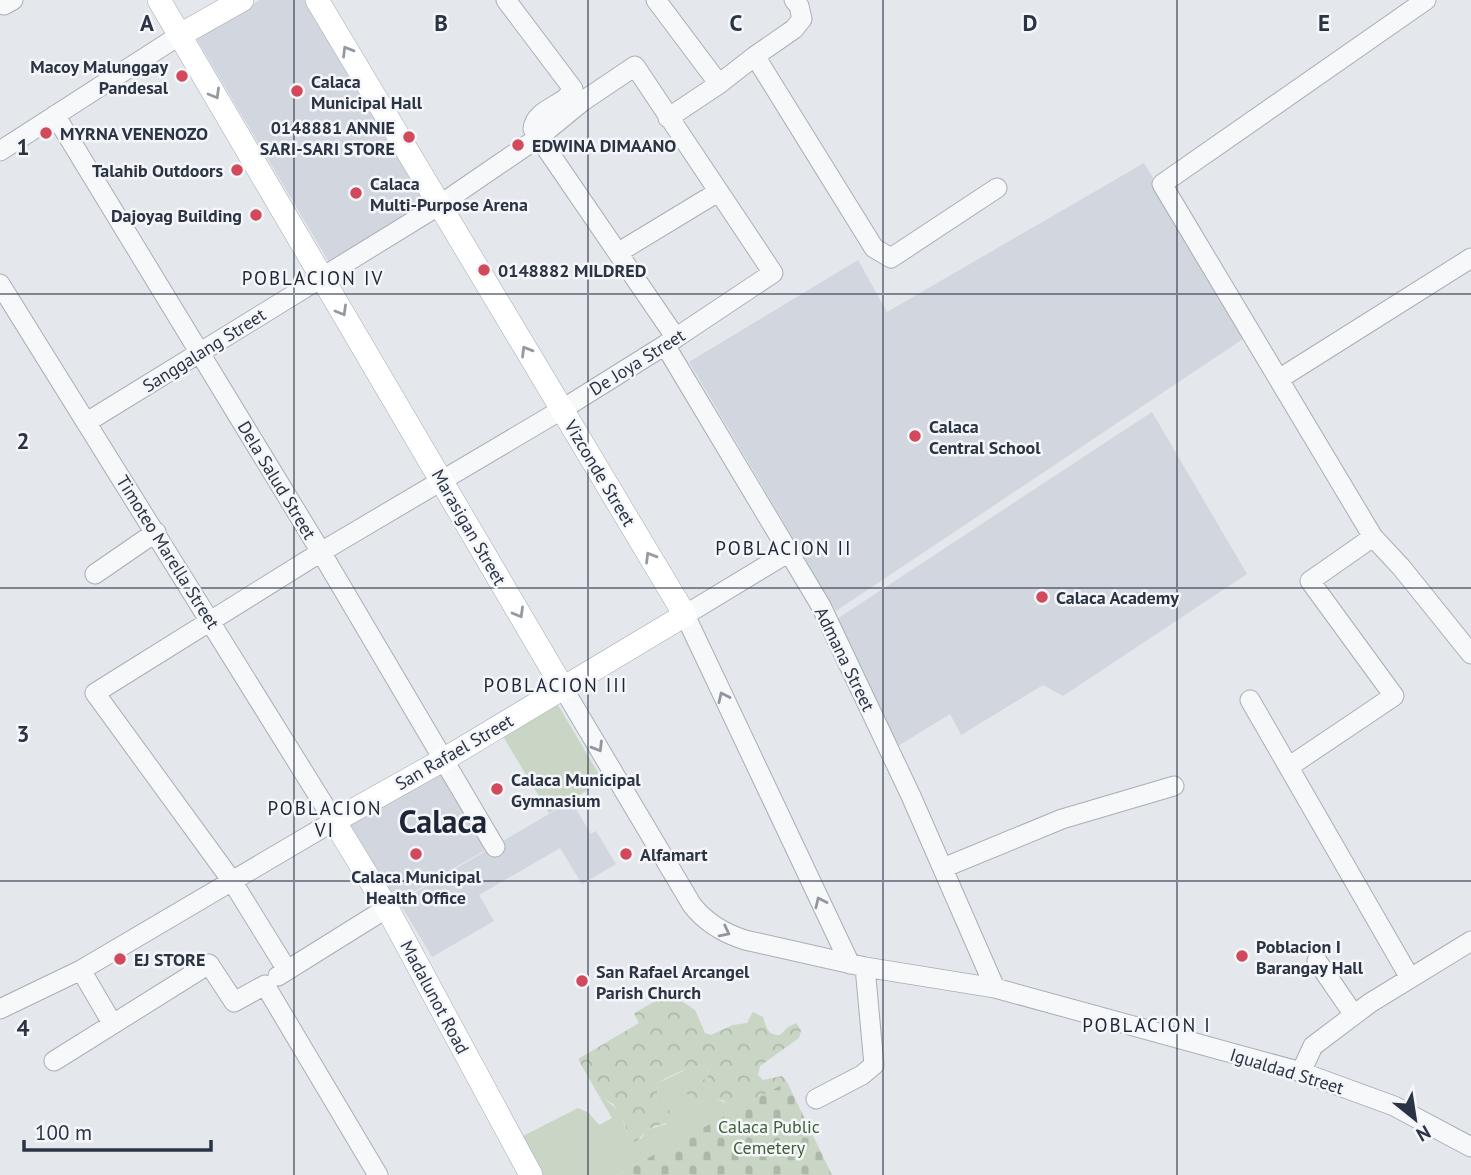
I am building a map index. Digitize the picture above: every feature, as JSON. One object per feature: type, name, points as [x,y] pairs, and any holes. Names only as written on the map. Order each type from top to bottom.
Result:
[{"type":"main road","name":"Marasigan Street","points":[[159,0],[563,688]]},
{"type":"main road","points":[[180,35],[242,0]]},
{"type":"main road","name":"Vizconde Street","points":[[317,0],[685,615]]},
{"type":"main road","name":"San Rafael Street","points":[[334,821],[443,760],[685,615]]},
{"type":"main road","name":"Madalunot Road","points":[[334,821],[387,908],[531,1175]]},
{"type":"street","points":[[506,0],[573,89],[570,95],[533,122],[533,129],[538,137]]},
{"type":"street","points":[[656,0],[719,84]]},
{"type":"street","points":[[618,252],[718,192],[668,118],[794,29],[802,19],[799,6],[794,0]]},
{"type":"street","points":[[1426,0],[1162,184],[1373,537],[1401,567],[1471,654]]},
{"type":"street","points":[[0,151],[180,35]]},
{"type":"street","points":[[755,56],[766,69],[874,248],[891,258],[997,188]]},
{"type":"street","name":"Sanggalang Street","points":[[87,422],[439,206],[635,66],[668,118]]},
{"type":"street","name":"Dela Salud Street","points":[[55,115],[321,552],[495,847]]},
{"type":"street","name":"Admana Street","points":[[538,137],[618,252],[821,606],[911,796],[995,988]]},
{"type":"street","name":"De Joya Street","points":[[232,881],[95,694],[321,552],[561,410],[670,342],[773,272],[718,192]]},
{"type":"street","points":[[1279,379],[1471,258]]},
{"type":"street","name":"Timoteo Marella Street","points":[[0,284],[334,821]]},
{"type":"street","points":[[95,574],[156,531]]},
{"type":"street","points":[[1290,766],[1394,696],[1310,581],[1373,537]]},
{"type":"street","name":"San Rafael Street","points":[[685,615],[789,552]]},
{"type":"street","name":"Vizconde Street","points":[[685,615],[857,966]]},
{"type":"street","name":"Marasigan Street","points":[[563,688],[686,895],[704,918],[726,934],[745,940],[857,966]]},
{"type":"street","points":[[1250,700],[1410,978]]},
{"type":"street","points":[[943,868],[1062,819],[1174,786]]},
{"type":"street","points":[[0,1009],[81,970],[334,821]]},
{"type":"street","points":[[232,881],[287,970]]},
{"type":"street","points":[[54,1061],[209,964],[234,1002],[387,908]]},
{"type":"street","points":[[1301,1072],[1313,1046],[1354,1015],[1471,941]]},
{"type":"street","points":[[1317,961],[1354,1015]]},
{"type":"street","points":[[816,1099],[862,1075],[874,1065],[857,966]]},
{"type":"street","name":"Igualdad Street","points":[[857,966],[995,988],[1301,1072],[1394,1106],[1471,1147]]},
{"type":"street","points":[[81,970],[112,1023]]},
{"type":"street","points":[[265,985],[377,1175]]},
{"type":"shaded area","points":[[260,0],[308,0],[428,203],[329,262],[196,38]]},
{"type":"shaded area","name":"Calaca Central School","points":[[1144,163],[1249,335],[836,611],[689,362],[858,260],[887,312]]},
{"type":"shaded area","name":"Calaca Academy","points":[[1152,412],[1247,574],[1063,696],[1043,685],[961,735],[950,714],[893,749],[837,619]]},
{"type":"shaded area","points":[[439,767],[487,849],[392,904],[344,822]]},
{"type":"shaded area","points":[[571,801],[591,834],[596,831],[616,864],[582,884],[560,848],[479,895],[494,921],[432,957],[399,902]]},
{"type":"green space","points":[[551,703],[558,705],[603,781],[549,813],[501,733]]},
{"type":"green space","points":[[674,991],[677,998],[695,1010],[705,1033],[711,1035],[733,1025],[747,1023],[753,1012],[763,1017],[772,1034],[780,1035],[796,1023],[801,1030],[799,1038],[760,1066],[758,1075],[763,1080],[782,1076],[787,1082],[735,1111],[723,1100],[695,1103],[684,1090],[707,1078],[709,1069],[703,1065],[679,1072],[658,1083],[657,1092],[673,1119],[649,1129],[635,1142],[628,1137],[625,1124],[613,1104],[599,1096],[578,1059],[639,1023],[634,1013]]},
{"type":"green space","points":[[703,1065],[709,1069],[707,1078],[685,1091],[698,1103],[718,1101],[735,1111],[617,1175],[542,1175],[523,1136],[578,1108],[589,1113],[599,1125],[612,1118],[599,1096],[618,1112],[628,1137],[641,1139],[646,1130],[666,1124],[665,1102],[657,1092],[658,1083],[689,1068]]},
{"type":"green space","name":"Calaca Public Cemetery","points":[[787,1082],[832,1175],[617,1175]]},
{"type":"place","name":"Macoy Malunggay Pandesal","points":[[182,76]]},
{"type":"place","name":"Calaca Municipal Hall","points":[[297,91]]},
{"type":"place","name":"MYRNA VENENOZO","points":[[46,133]]},
{"type":"place","name":"0148881 ANNIE SARI-SARI STORE","points":[[409,137]]},
{"type":"place","name":"EDWINA DIMAANO","points":[[518,145]]},
{"type":"place","name":"Talahib Outdoors","points":[[237,170]]},
{"type":"place","name":"Calaca Multi-Purpose Arena","points":[[356,193]]},
{"type":"place","name":"Dajoyag Building","points":[[256,215]]},
{"type":"place","name":"0148882 MILDRED","points":[[484,270]]},
{"type":"place","name":"Calaca Central School","points":[[915,436]]},
{"type":"place","name":"Calaca Academy","points":[[1042,597]]},
{"type":"place","name":"Calaca Municipal Gymnasium","points":[[497,789]]},
{"type":"place","name":"Calaca Municipal Health Office","points":[[416,854]]},
{"type":"place","name":"Alfamart","points":[[626,854]]},
{"type":"place","name":"Poblacion I Barangay Hall","points":[[1242,956]]},
{"type":"place","name":"EJ STORE","points":[[120,959]]},
{"type":"place","name":"San Rafael Arcangel Parish Church","points":[[582,981]]},
{"type":"district","name":"POBLACION IV","points":[[313,278]]},
{"type":"district","name":"POBLACION II","points":[[784,548]]},
{"type":"district","name":"POBLACION III","points":[[556,685]]},
{"type":"district","name":"POBLACION VI","points":[[325,819]]},
{"type":"district","name":"Calaca","points":[[443,821]]},
{"type":"district","name":"POBLACION I","points":[[1147,1025]]}]
